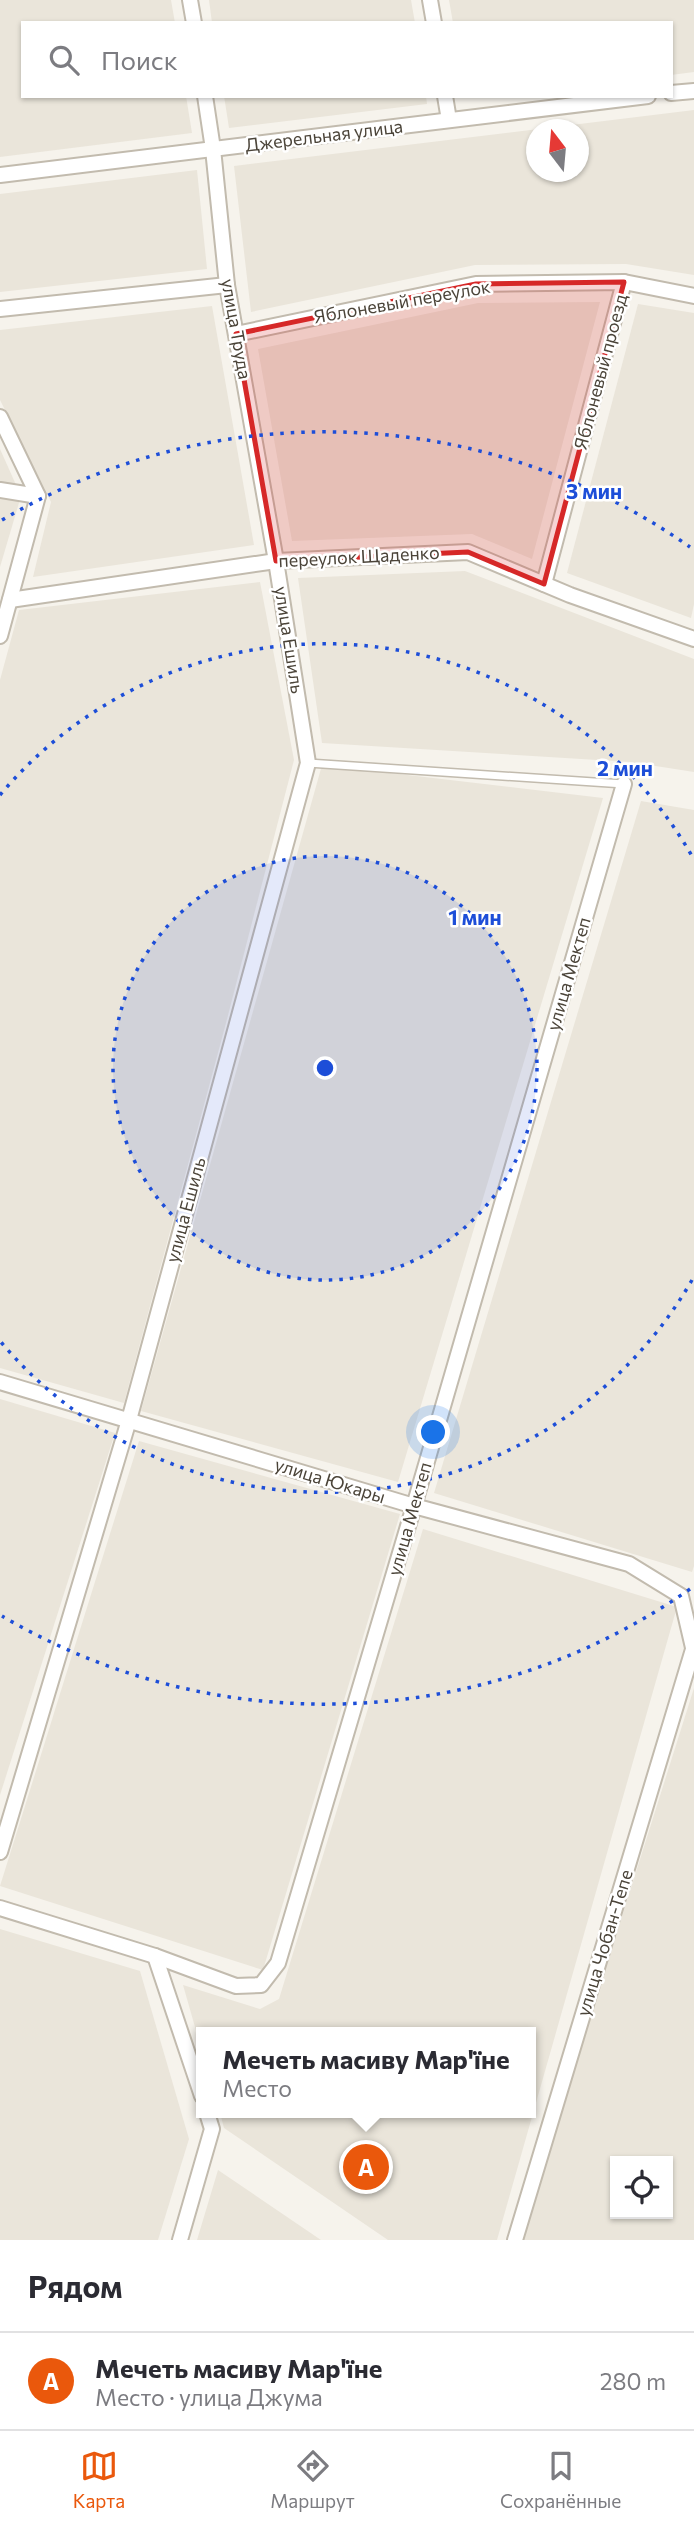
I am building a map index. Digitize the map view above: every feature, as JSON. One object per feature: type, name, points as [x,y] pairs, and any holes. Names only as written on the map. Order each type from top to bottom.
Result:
[{"type":"street","points":[[190,0],[194,21]]},
{"type":"street","points":[[430,0],[434,21]]},
{"type":"street","points":[[673,93],[694,91]]},
{"type":"street","name":"улица Труда","points":[[205,98],[227,285],[276,561]]},
{"type":"street","points":[[445,98],[449,121]]},
{"type":"street","name":"Джерельная улица","points":[[0,175],[632,98]]},
{"type":"street","name":"Яблоневый переулок","points":[[236,334],[475,284],[624,282],[694,296]]},
{"type":"street","name":"Яблоневый проезд","points":[[544,584],[624,282]]},
{"type":"street","points":[[0,309],[227,285]]},
{"type":"street","points":[[0,417],[38,496],[0,636]]},
{"type":"street","points":[[0,490],[38,496]]},
{"type":"street","name":"переулок Щаденко","points":[[10,600],[276,561],[468,552],[544,584],[694,639]]},
{"type":"street","name":"улица Ешиль","points":[[0,1852],[129,1420],[308,762],[276,561]]},
{"type":"street","name":"улица Мектеп","points":[[0,1908],[155,1956],[236,1986],[261,1985],[278,1963],[624,784]]},
{"type":"street","name":"улица Юкары","points":[[0,1382],[414,1506],[629,1564],[681,1596],[694,1650]]},
{"type":"street","name":"улица Чобан-Тепе","points":[[515,2240],[694,1650]]},
{"type":"street","points":[[155,1956],[196,2081]]},
{"type":"street","points":[[180,2240],[212,2129],[209,2118]]},
{"type":"lane","points":[[308,762],[624,784]]},
{"type":"highlighted area","points":[[624,282],[544,584],[468,552],[276,561],[236,334],[476,284]]},
{"type":"shaded area","points":[[0,0],[171,0],[175,21],[21,21],[21,98],[186,98],[192,133],[0,157]]},
{"type":"shaded area","points":[[209,0],[411,0],[415,21],[212,21]]},
{"type":"shaded area","points":[[449,0],[694,0],[694,72],[673,75],[673,21],[453,21]]},
{"type":"shaded area","points":[[224,98],[426,98],[427,104],[229,128]]},
{"type":"shaded area","points":[[694,110],[694,275],[626,264],[475,265],[251,312],[234,166],[526,130],[526,182],[589,182],[589,123]]},
{"type":"shaded area","points":[[197,170],[207,269],[0,292],[0,194]]},
{"type":"shaded area","points":[[600,302],[532,559],[472,534],[292,541],[258,349],[478,303]]},
{"type":"shaded area","points":[[638,304],[694,313],[694,604],[691,618],[567,573]]},
{"type":"shaded area","points":[[212,306],[254,545],[33,577],[51,502],[0,400],[0,330]]},
{"type":"shaded area","points":[[0,449],[21,496],[0,567]]},
{"type":"shaded area","points":[[465,571],[694,659],[694,772],[630,762],[322,743],[298,578]]},
{"type":"shaded area","points":[[260,582],[294,760],[124,1403],[0,1368],[0,680],[19,610]]},
{"type":"shaded area","points":[[322,765],[603,798],[398,1482],[141,1411]]},
{"type":"shaded area","points":[[641,801],[694,810],[692,1572],[434,1493]]},
{"type":"shaded area","points":[[0,1399],[115,1433],[0,1795]]},
{"type":"shaded area","points":[[139,1441],[400,1514],[263,1970],[0,1886]]},
{"type":"shaded area","points":[[423,1529],[677,1607],[536,2103],[536,2027],[196,2027],[196,2030],[183,1985],[260,2009],[279,1999]]},
{"type":"shaded area","points":[[694,1688],[694,2240],[520,2240]]},
{"type":"shaded area","points":[[0,1929],[140,1971],[189,2139],[158,2240],[0,2240]]},
{"type":"shaded area","points":[[221,2118],[532,2118],[497,2240],[388,2240],[224,2128]]},
{"type":"shaded area","points":[[218,2170],[321,2240],[197,2240]]},
{"type":"place","name":"Мечеть масиву Мар'їне","points":[[366,2167]]}]
